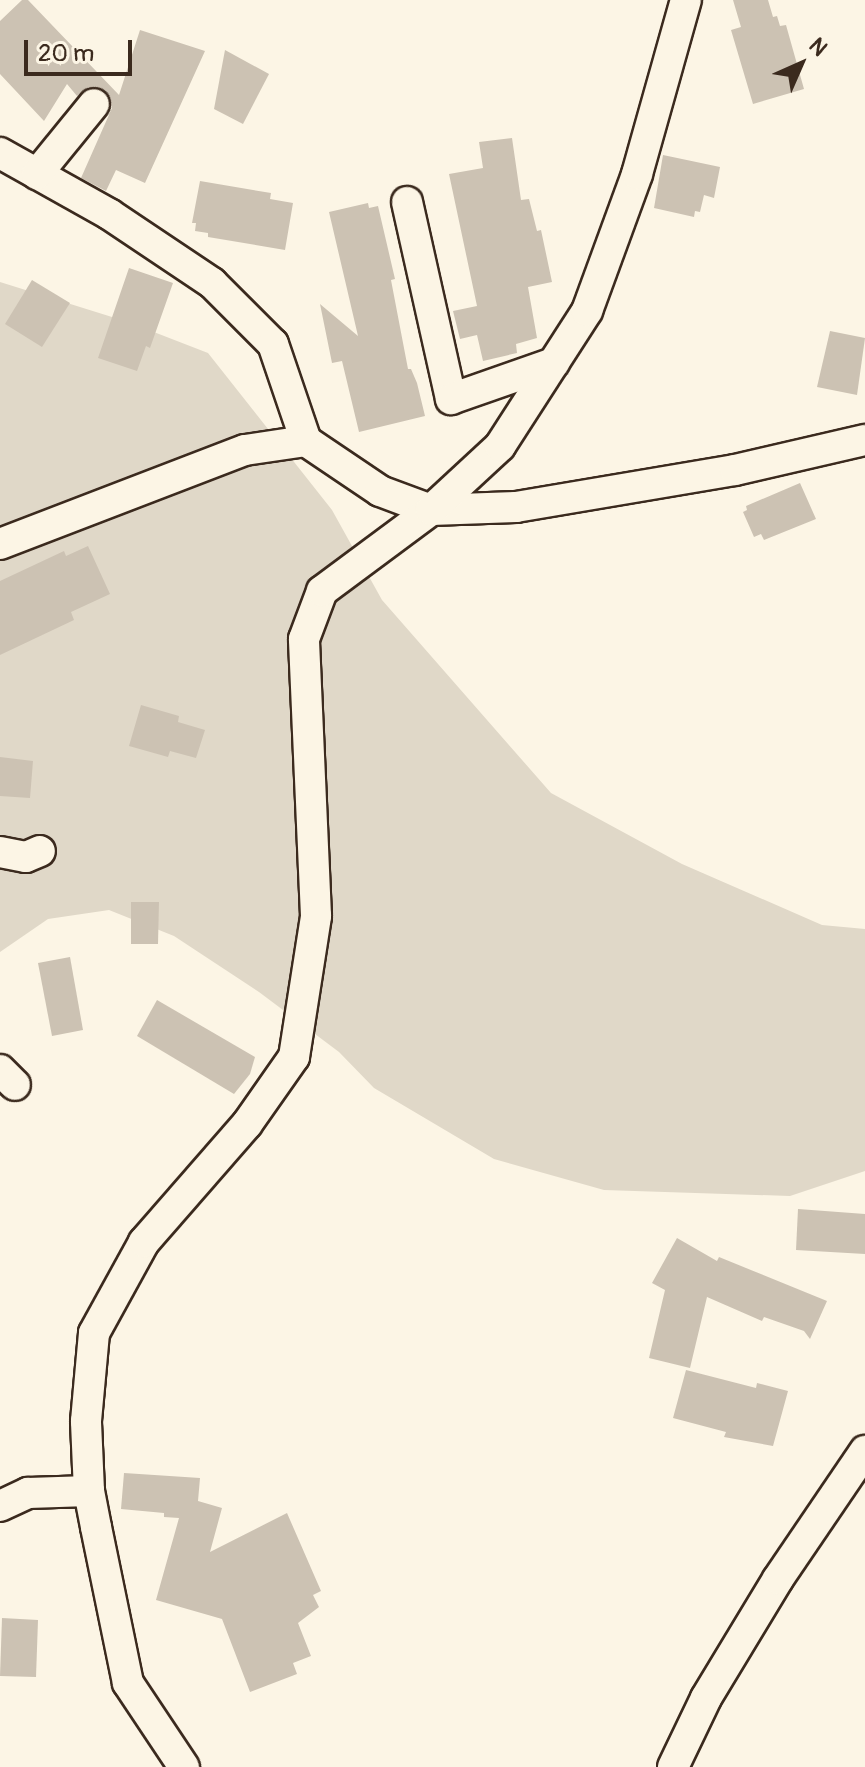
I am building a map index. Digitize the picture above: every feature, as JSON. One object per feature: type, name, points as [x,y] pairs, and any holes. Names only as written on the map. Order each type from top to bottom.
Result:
[{"type":"street","points":[[184,1767],[128,1683],[89,1491],[86,1421],[94,1333],[144,1242],[247,1124],[294,1057],[316,916],[304,639],[322,591],[431,510],[500,446],[587,311],[632,188],[686,0]]},
{"type":"street","points":[[37,174],[94,104]]},
{"type":"street","points":[[0,153],[109,214],[212,283],[273,344],[306,441],[380,491],[431,510],[516,507],[735,470],[865,440]]},
{"type":"street","points":[[407,202],[451,399],[554,363]]},
{"type":"street","points":[[0,544],[245,450],[306,441]]},
{"type":"street","points":[[0,852],[26,857],[40,851]]},
{"type":"street","points":[[673,1767],[706,1698],[778,1579],[865,1451]]},
{"type":"street","points":[[0,1506],[28,1493],[89,1491]]},
{"type":"shaded area","points":[[0,282],[128,322],[208,353],[332,510],[382,600],[551,793],[682,864],[822,925],[865,929],[865,1171],[790,1196],[604,1190],[494,1159],[374,1088],[339,1052],[259,992],[174,936],[109,910],[48,919],[0,952]]},
{"type":"building","points":[[22,0],[28,0],[119,95],[140,30],[205,51],[145,183],[116,170],[106,191],[81,178],[112,108],[105,90],[88,87],[77,96],[67,84],[44,121],[0,74],[0,21]]},
{"type":"building","points":[[733,0],[768,0],[773,17],[777,16],[780,26],[786,25],[804,89],[753,104],[731,30],[741,27]]},
{"type":"building","points":[[225,50],[269,74],[243,124],[214,109]]},
{"type":"building","points":[[512,138],[521,200],[529,199],[537,231],[541,230],[552,282],[528,287],[537,338],[516,344],[517,353],[483,361],[477,335],[460,339],[453,311],[477,306],[449,174],[483,168],[479,142]]},
{"type":"building","points":[[663,155],[720,167],[714,198],[704,195],[700,212],[695,211],[694,217],[654,208]]},
{"type":"building","points":[[200,181],[271,193],[270,199],[293,203],[285,250],[208,237],[208,233],[195,231],[196,223],[192,223]]},
{"type":"building","points":[[368,203],[369,208],[378,206],[395,279],[391,280],[408,369],[411,369],[417,383],[425,416],[359,432],[342,361],[332,363],[320,304],[358,336],[329,212]]},
{"type":"building","points":[[129,268],[173,283],[150,348],[146,346],[137,371],[98,358]]},
{"type":"building","points":[[32,280],[70,303],[42,347],[5,324]]},
{"type":"building","points":[[830,331],[865,338],[857,395],[817,387]]},
{"type":"building","points":[[800,483],[816,519],[764,540],[761,534],[754,537],[743,512],[747,510],[746,506]]},
{"type":"building","points":[[88,546],[110,594],[71,612],[74,620],[0,655],[0,581],[64,551],[66,556]]},
{"type":"building","points":[[141,705],[179,716],[178,722],[205,730],[196,758],[170,751],[168,757],[129,746]]},
{"type":"building","points":[[0,757],[33,761],[30,798],[0,796]]},
{"type":"building","points":[[131,902],[159,902],[158,944],[131,944]]},
{"type":"building","points":[[70,957],[83,1030],[52,1036],[38,963]]},
{"type":"building","points":[[157,1000],[255,1057],[250,1074],[234,1094],[137,1036]]},
{"type":"building","points":[[798,1209],[865,1214],[865,1254],[796,1250]]},
{"type":"building","points":[[677,1238],[717,1261],[719,1257],[827,1301],[810,1339],[804,1331],[764,1317],[762,1321],[707,1297],[690,1368],[649,1358],[665,1290],[652,1283]]},
{"type":"building","points":[[686,1370],[756,1388],[757,1383],[788,1391],[773,1446],[724,1437],[726,1432],[673,1418]]},
{"type":"building","points":[[124,1473],[200,1478],[198,1501],[222,1508],[210,1552],[287,1513],[321,1591],[313,1595],[319,1607],[298,1623],[311,1656],[293,1663],[297,1674],[250,1692],[222,1619],[156,1600],[179,1518],[164,1517],[164,1513],[121,1509]]},
{"type":"building","points":[[2,1618],[38,1620],[36,1677],[0,1676]]}]
